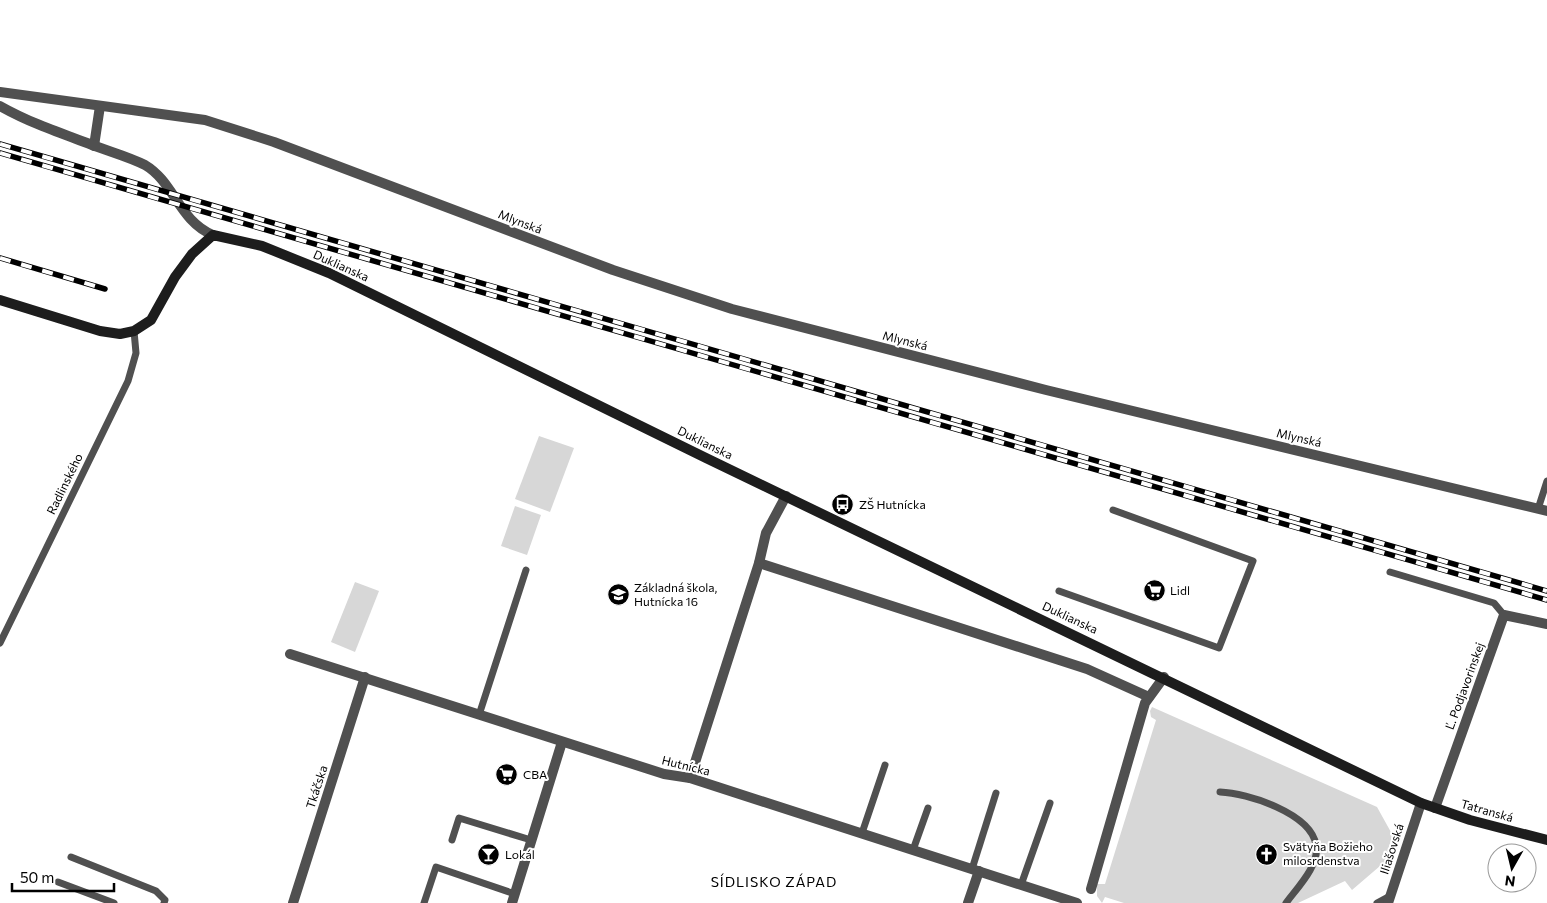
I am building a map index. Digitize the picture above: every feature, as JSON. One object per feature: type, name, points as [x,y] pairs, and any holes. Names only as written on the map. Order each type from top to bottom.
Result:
[{"type":"main road","points":[[0,300],[100,332],[120,334],[134,331],[151,320],[175,277],[192,254],[213,235]]},
{"type":"main road","name":"Duklianska","points":[[213,235],[262,246],[329,273],[1421,802]]},
{"type":"main road","name":"Tatranská","points":[[1421,802],[1470,820],[1547,840]]},
{"type":"street","name":"Mlynská","points":[[0,92],[205,120],[274,142],[613,270],[732,309],[1046,390],[1543,510]]},
{"type":"street","points":[[0,106],[31,121],[135,160],[150,169],[192,223],[200,230],[213,235]]},
{"type":"street","points":[[94,146],[100,106]]},
{"type":"street","points":[[690,778],[759,563],[766,533],[786,496]]},
{"type":"street","points":[[759,563],[1087,669],[1149,697]]},
{"type":"street","points":[[1504,615],[1547,624]]},
{"type":"street","name":"Ľ. Podjavorinskej","points":[[1435,808],[1504,615]]},
{"type":"street","name":"Hutnícka","points":[[290,654],[664,774],[690,778],[1077,903]]},
{"type":"street","name":"Tkáčska","points":[[293,903],[365,677]]},
{"type":"street","points":[[1091,889],[1145,702],[1164,677]]},
{"type":"street","points":[[513,898],[562,742]]},
{"type":"street","name":"Iliašovská","points":[[1389,899],[1421,802]]},
{"type":"street","points":[[968,903],[975,870]]},
{"type":"lane","name":"Radlinského","points":[[0,643],[128,381],[136,353],[134,331]]},
{"type":"lane","points":[[1543,510],[1547,481]]},
{"type":"lane","points":[[1059,591],[1219,648],[1253,561],[1113,510]]},
{"type":"lane","points":[[479,715],[526,570]]},
{"type":"lane","points":[[1390,572],[1494,603],[1504,615]]},
{"type":"lane","points":[[862,833],[885,765]]},
{"type":"lane","points":[[1220,792],[1236,793],[1274,806],[1303,824],[1312,835],[1316,846],[1313,862],[1286,903]]},
{"type":"lane","points":[[975,870],[996,793]]},
{"type":"lane","points":[[1021,885],[1050,803]]},
{"type":"lane","points":[[913,850],[928,808]]},
{"type":"lane","points":[[452,840],[459,818],[531,840]]},
{"type":"lane","points":[[71,857],[156,891],[165,900],[164,903]]},
{"type":"lane","points":[[424,903],[436,867],[513,898]]},
{"type":"lane","points":[[58,882],[114,903]]},
{"type":"lane","points":[[1377,903],[1389,899]]},
{"type":"shaded area","points":[[539,436],[574,448],[550,512],[515,499]]},
{"type":"shaded area","points":[[515,506],[541,515],[527,555],[501,546]]},
{"type":"shaded area","points":[[355,582],[379,591],[355,652],[331,642]]},
{"type":"shaded area","points":[[1152,707],[1377,807],[1392,834],[1387,860],[1352,890],[1345,881],[1298,903],[1124,903],[1105,897],[1102,903],[1097,896],[1097,884],[1105,884],[1156,720],[1151,717],[1150,711]]},
{"type":"railway","points":[[0,144],[1547,591]]},
{"type":"railway","points":[[0,153],[1547,600]]},
{"type":"railway","points":[[0,258],[105,289]]},
{"type":"place","name":"ZŠ Hutnícka","points":[[843,505]]},
{"type":"place","name":"Lidl","points":[[1154,591]]},
{"type":"place","name":"Základná škola, Hutnícka 16","points":[[618,595]]},
{"type":"place","name":"CBA","points":[[507,775]]},
{"type":"place","name":"Svätyňa Božieho milosrdenstva","points":[[1267,854]]},
{"type":"place","name":"Lokál","points":[[489,855]]},
{"type":"district","name":"SÍDLISKO ZÁPAD","points":[[774,882]]}]
